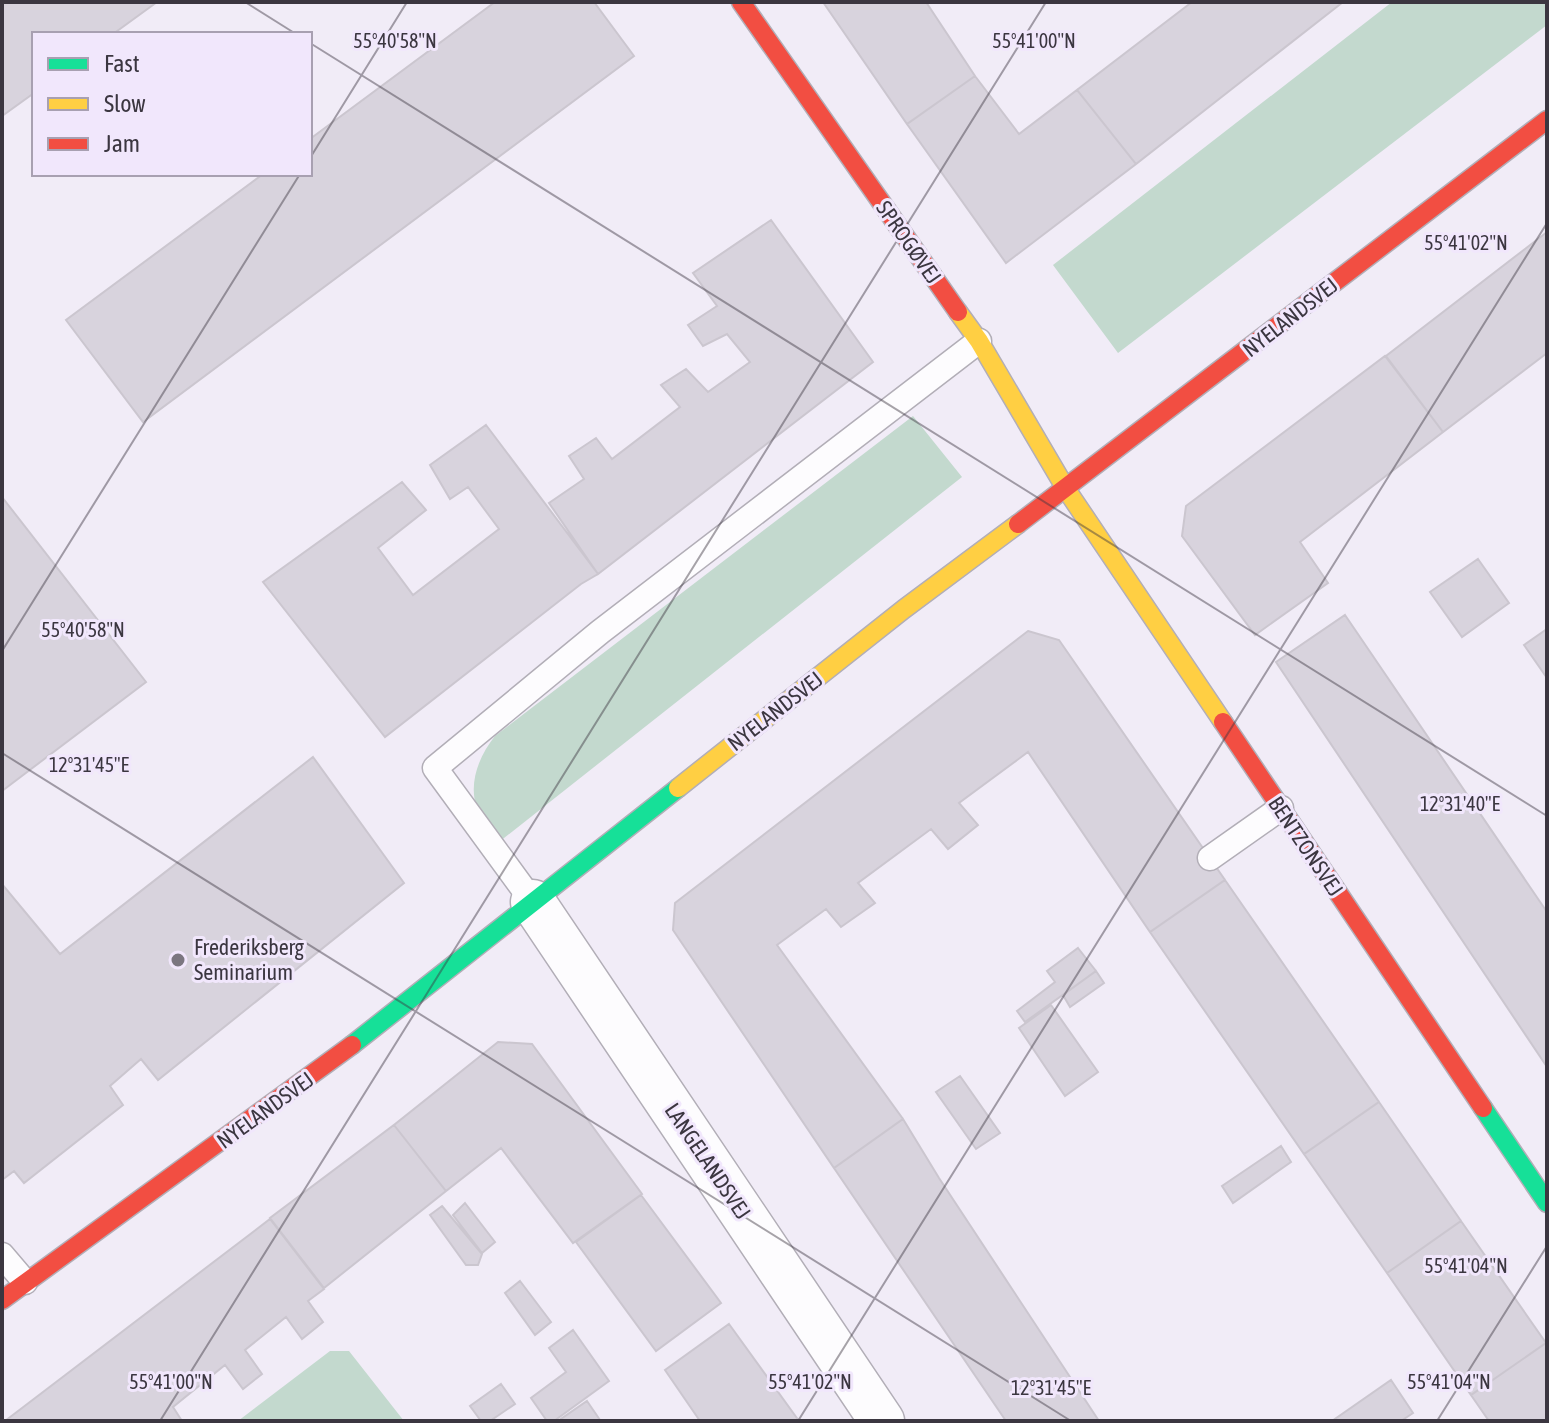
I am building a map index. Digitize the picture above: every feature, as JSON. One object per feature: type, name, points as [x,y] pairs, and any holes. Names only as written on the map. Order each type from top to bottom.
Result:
[{"type":"street","name":"SPROGØVEJ","points":[[741,2],[979,341],[1066,489]]},
{"type":"street","name":"NYELANDSVEJ","points":[[2,1300],[319,1071],[904,609],[1066,489],[1547,120]]},
{"type":"street","name":"BENTZONSVEJ","points":[[1066,489],[1547,1203]]},
{"type":"street","name":"LANGELANDSVEJ","points":[[533,902],[882,1421]]},
{"type":"lane","points":[[533,902],[435,768],[600,632],[979,341]]},
{"type":"lane","points":[[1210,858],[1281,808]]},
{"type":"lane","points":[[2,1255],[25,1282]]},
{"type":"green space","points":[[1392,2],[1547,2],[1547,25],[1118,353],[1053,265]]},
{"type":"green space","points":[[913,416],[962,477],[499,842],[479,813],[474,789],[480,761],[495,736]]},
{"type":"green space","points":[[330,1351],[349,1351],[404,1421],[238,1421]]},
{"type":"building","points":[[2,2],[157,2],[116,32],[32,32],[32,94],[2,116]]},
{"type":"building","points":[[495,2],[594,2],[634,56],[143,422],[66,320],[260,176],[312,176],[312,138]]},
{"type":"building","points":[[823,2],[926,2],[975,76],[907,124]]},
{"type":"building","points":[[1192,2],[1343,2],[1136,164],[1077,90]]},
{"type":"building","points":[[975,76],[1019,134],[1077,90],[1136,164],[1006,263],[907,124]]},
{"type":"building","points":[[771,220],[873,362],[598,574],[549,503],[584,479],[569,456],[596,438],[612,459],[680,407],[661,385],[686,369],[708,392],[750,362],[727,334],[703,346],[688,325],[717,306],[693,273]]},
{"type":"building","points":[[1547,232],[1547,353],[1443,432],[1386,356]]},
{"type":"building","points":[[1385,356],[1443,432],[1300,542],[1328,583],[1255,635],[1182,536],[1186,506]]},
{"type":"building","points":[[486,425],[598,574],[385,737],[263,582],[402,482],[426,510],[378,548],[413,595],[499,529],[468,487],[450,499],[430,465]]},
{"type":"building","points":[[2,497],[146,682],[2,791]]},
{"type":"building","points":[[1478,559],[1509,603],[1462,637],[1430,592]]},
{"type":"building","points":[[1345,615],[1547,912],[1547,1067],[1276,662]]},
{"type":"building","points":[[1547,629],[1547,678],[1524,645]]},
{"type":"building","points":[[1028,631],[1059,640],[1225,880],[1150,932],[1028,752],[959,803],[978,825],[948,849],[931,829],[858,883],[875,903],[841,927],[826,909],[777,945],[903,1119],[834,1168],[673,930],[675,903]]},
{"type":"building","points":[[313,757],[404,883],[158,1080],[141,1059],[110,1086],[123,1105],[24,1183],[14,1171],[2,1180],[2,884],[60,954]]},
{"type":"building","points":[[1225,880],[1379,1102],[1304,1154],[1150,932]]},
{"type":"building","points":[[1078,948],[1096,971],[1025,1022],[1017,1011],[1055,982],[1047,971]]},
{"type":"building","points":[[1096,971],[1104,983],[1070,1007],[1063,995]]},
{"type":"building","points":[[1051,1005],[1098,1072],[1065,1096],[1019,1028]]},
{"type":"building","points":[[498,1042],[532,1044],[642,1194],[573,1243],[501,1148],[446,1191],[394,1125]]},
{"type":"building","points":[[960,1076],[1000,1133],[976,1149],[936,1092]]},
{"type":"building","points":[[1379,1102],[1461,1221],[1387,1273],[1304,1154]]},
{"type":"building","points":[[903,1119],[1099,1421],[1006,1421],[834,1168]]},
{"type":"building","points":[[394,1125],[446,1191],[324,1288],[270,1218]]},
{"type":"building","points":[[1281,1146],[1291,1162],[1233,1203],[1222,1186]]},
{"type":"building","points":[[641,1195],[721,1303],[656,1351],[576,1242]]},
{"type":"building","points":[[465,1203],[495,1242],[482,1253],[453,1215]]},
{"type":"building","points":[[442,1206],[482,1254],[478,1265],[466,1265],[430,1215]]},
{"type":"building","points":[[270,1219],[324,1289],[308,1301],[323,1322],[302,1339],[286,1317],[245,1350],[262,1374],[243,1389],[225,1365],[173,1407],[182,1421],[5,1421]]},
{"type":"building","points":[[1461,1221],[1546,1343],[1471,1395],[1387,1273]]},
{"type":"building","points":[[520,1281],[551,1322],[535,1335],[505,1293]]},
{"type":"building","points":[[729,1324],[799,1421],[700,1421],[665,1370]]},
{"type":"building","points":[[573,1330],[609,1381],[554,1421],[547,1421],[531,1398],[566,1372],[549,1348]]},
{"type":"building","points":[[1546,1343],[1547,1421],[1489,1421],[1471,1395]]},
{"type":"building","points":[[1391,1380],[1413,1413],[1401,1421],[1332,1421]]},
{"type":"building","points":[[501,1384],[515,1404],[490,1421],[481,1421],[470,1406]]},
{"type":"building","points":[[587,1401],[600,1420],[558,1421]]},
{"type":"traffic: fast","points":[[352,1045],[678,788]]},
{"type":"traffic: fast","points":[[1483,1108],[1547,1203]]},
{"type":"traffic: slow","points":[[958,312],[979,341],[1066,489],[1223,722]]},
{"type":"traffic: slow","points":[[678,788],[904,609],[1018,524]]},
{"type":"traffic: jam","points":[[741,2],[958,312]]},
{"type":"traffic: jam","points":[[1018,524],[1547,120]]},
{"type":"traffic: jam","points":[[1223,722],[1483,1108]]},
{"type":"traffic: jam","points":[[2,1300],[352,1045]]},
{"type":"place","name":"Frederiksberg Seminarium","points":[[178,960]]}]
